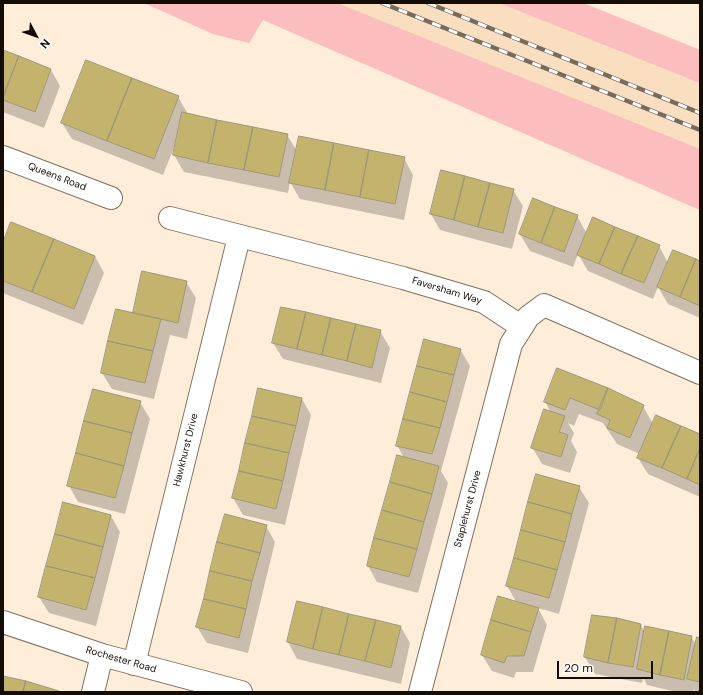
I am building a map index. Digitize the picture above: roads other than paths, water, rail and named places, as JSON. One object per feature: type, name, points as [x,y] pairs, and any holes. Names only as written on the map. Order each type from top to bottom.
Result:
[{"type":"street","name":"Queens Road","points":[[3,157],[111,198]]},
{"type":"street","name":"Faversham Way","points":[[170,218],[239,237],[404,278],[484,302],[522,327]]},
{"type":"street","name":"Hawkhurst Drive","points":[[134,664],[239,237]]},
{"type":"street","points":[[522,327],[528,317],[544,305],[700,372]]},
{"type":"street","name":"Staplehurst Drive","points":[[420,692],[511,344],[522,327]]},
{"type":"street","name":"Rochester Road","points":[[3,622],[102,655],[241,692]]},
{"type":"street","points":[[93,692],[102,655]]},
{"type":"railway","points":[[382,3],[700,130]]},
{"type":"railway","points":[[428,3],[700,113]]}]
